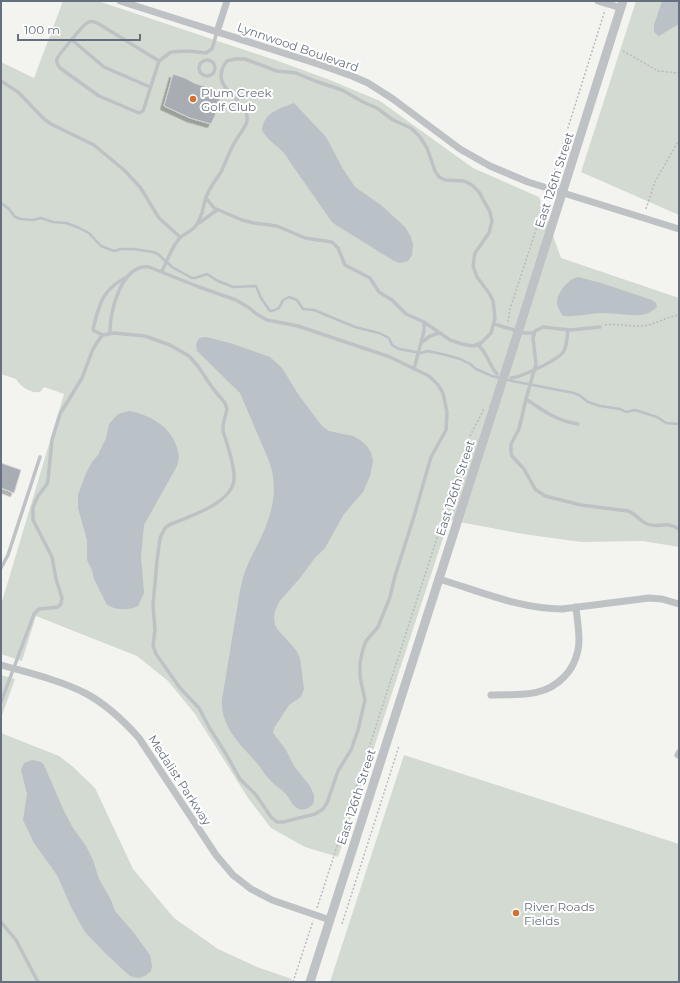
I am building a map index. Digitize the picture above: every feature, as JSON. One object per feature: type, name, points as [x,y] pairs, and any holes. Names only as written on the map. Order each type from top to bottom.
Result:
[{"type":"street","name":"Lynnwood Boulevard","points":[[120,1],[352,76],[368,83],[393,99],[460,149],[490,166],[528,182],[679,229]]},
{"type":"street","points":[[217,32],[227,1]]},
{"type":"street","points":[[598,1],[607,4],[622,5]]},
{"type":"street","name":"East 126th Street","points":[[310,982],[439,579],[489,408],[513,348],[622,5]]},
{"type":"street","points":[[439,579],[526,606],[550,609],[562,609],[649,598],[662,599],[679,604]]},
{"type":"street","points":[[491,695],[536,693],[547,689],[560,681],[574,663],[579,649],[576,607]]},
{"type":"street","name":"Medalist Parkway","points":[[1,665],[70,687],[86,694],[109,709],[125,722],[139,738],[216,855],[233,875],[251,889],[266,897],[284,905],[330,920]]},
{"type":"lane","points":[[158,61],[92,21],[87,23],[57,58],[57,63],[60,68],[99,96],[139,113],[143,111],[158,61],[171,52],[207,52],[212,49],[217,32]]},
{"type":"lane","points":[[72,40],[104,67],[150,87]]},
{"type":"lane","points":[[206,60],[213,64],[215,69],[213,74],[203,76],[199,70],[200,64],[206,60],[207,52]]},
{"type":"lane","points":[[197,225],[206,198],[221,172],[235,141],[245,126],[247,118],[244,108],[224,86],[222,74],[224,65],[227,61],[245,59],[277,71],[296,73],[342,90],[377,108],[393,120],[411,128],[420,137],[427,148],[435,171],[439,176],[445,180],[469,183],[483,197],[490,212],[491,224],[489,233],[475,253],[473,266],[477,277],[489,292],[493,301],[495,311],[494,324],[488,337],[478,345],[468,346],[456,342],[403,311],[392,300],[379,292],[372,280],[367,276],[352,270],[345,265],[338,248],[332,242],[305,238],[277,226],[249,222],[217,210],[212,207],[206,198]]},
{"type":"lane","points":[[1,81],[18,92],[43,118],[51,124],[60,130],[94,145],[124,170],[140,187],[159,218],[180,237]]},
{"type":"lane","points":[[162,271],[180,237],[190,232],[217,210]]},
{"type":"lane","points":[[145,266],[162,271],[199,287],[236,300],[267,320],[298,326],[371,350],[429,376],[441,388],[446,406],[447,426],[430,462],[390,597],[378,627],[366,641],[363,649],[360,664],[360,676],[365,700],[358,730],[351,750],[338,771],[323,809],[311,816],[287,822],[277,822],[271,817],[256,795],[240,779],[199,708],[186,695],[158,659],[153,646],[155,630],[153,605],[159,542],[163,531],[169,525],[215,504],[226,495],[233,485],[234,474],[223,428],[227,413],[226,406],[189,356],[145,336],[103,335],[94,331],[93,329],[103,297],[115,284],[145,266]]},
{"type":"lane","points":[[110,334],[113,307],[118,291],[128,277]]},
{"type":"lane","points":[[414,369],[424,331],[424,322]]},
{"type":"lane","points":[[494,324],[529,334],[534,333]]},
{"type":"lane","points":[[600,327],[594,329],[568,330],[543,327],[536,329],[533,338],[537,360],[519,429],[511,444],[511,452],[515,460],[524,469],[530,482],[538,492],[545,496],[567,503],[628,511],[646,524],[653,526],[670,525],[679,529]]},
{"type":"lane","points":[[511,378],[521,376],[558,357],[566,346],[568,330]]},
{"type":"lane","points":[[421,343],[430,336],[440,333]]},
{"type":"lane","points":[[1,702],[34,614],[39,609],[55,608],[61,604],[61,594],[56,579],[52,557],[33,520],[33,507],[38,496],[47,484],[52,440],[60,414],[82,378],[93,349],[103,335]]},
{"type":"lane","points":[[478,345],[484,351],[492,368],[497,374]]},
{"type":"lane","points":[[526,399],[552,416],[565,422],[578,424]]},
{"type":"lane","points":[[1,568],[8,555],[40,457]]},
{"type":"lane","points":[[1,922],[3,928],[16,940],[38,982]]},
{"type":"path","points":[[507,328],[510,309],[607,4]]},
{"type":"path","points":[[623,51],[658,71],[679,73]]},
{"type":"path","points":[[646,209],[655,182],[679,140]]},
{"type":"path","points":[[600,327],[610,324],[638,326],[648,325],[679,314]]},
{"type":"path","points":[[293,982],[472,429],[489,408]]},
{"type":"path","points":[[342,924],[399,746]]},
{"type":"shaded area","points":[[63,1],[98,1],[278,61],[330,80],[380,101],[473,168],[539,197],[561,258],[679,298],[679,547],[643,541],[581,542],[523,534],[449,520],[338,857],[305,847],[271,828],[248,798],[195,714],[168,681],[137,656],[36,616],[22,661],[1,654],[1,605],[64,394],[44,387],[40,392],[33,392],[23,387],[16,379],[1,374],[1,62],[34,78]]},
{"type":"shaded area","points":[[636,1],[679,1],[679,215],[581,172]]},
{"type":"shaded area","points":[[662,1],[679,1],[679,24],[659,36],[654,32],[654,25]]},
{"type":"shaded area","points":[[294,103],[326,137],[343,169],[355,187],[381,205],[405,227],[411,237],[413,245],[412,255],[408,261],[400,263],[394,261],[332,222],[284,153],[265,135],[262,130],[263,124],[269,115],[278,109]]},
{"type":"shaded area","points":[[578,277],[652,300],[656,303],[657,307],[650,312],[641,315],[600,313],[563,316],[557,303],[559,293],[566,284]]},
{"type":"shaded area","points":[[206,337],[230,343],[270,357],[282,368],[298,394],[322,426],[329,431],[353,436],[360,440],[367,446],[373,461],[370,476],[363,492],[344,514],[325,548],[314,559],[279,602],[274,616],[275,625],[278,630],[296,650],[300,658],[304,689],[301,697],[289,705],[274,728],[273,733],[286,750],[294,766],[310,786],[314,795],[313,804],[304,809],[297,808],[285,793],[271,781],[232,734],[224,718],[222,709],[222,699],[243,577],[270,515],[274,494],[274,483],[269,461],[240,393],[197,351],[197,341]]},
{"type":"shaded area","points":[[129,411],[152,419],[167,430],[172,436],[176,445],[179,458],[177,466],[144,525],[141,556],[144,593],[138,606],[130,609],[122,609],[107,605],[94,579],[92,570],[87,560],[87,540],[78,508],[78,495],[86,473],[98,455],[106,438],[109,424],[118,414]]},
{"type":"shaded area","points":[[1,675],[15,679],[1,718]]},
{"type":"shaded area","points":[[1,733],[59,756],[95,788],[133,869],[174,918],[218,949],[257,967],[292,979],[291,982],[1,982]]},
{"type":"shaded area","name":"River Roads Fields","points":[[404,755],[679,844],[679,982],[330,982]]},
{"type":"shaded area","points":[[32,760],[41,762],[44,765],[64,811],[93,860],[99,879],[111,900],[115,911],[150,955],[152,966],[151,971],[145,976],[138,978],[130,976],[85,932],[72,909],[57,875],[34,843],[23,820],[27,794],[21,770],[24,763]]},
{"type":"building","name":"Plum Creek Golf Club","points":[[173,74],[194,83],[222,92],[211,124],[190,118],[164,106]]},
{"type":"building","points":[[1,463],[21,470],[14,493],[1,488]]},
{"type":"waterway","points":[[1,203],[9,209],[15,217],[21,219],[33,220],[41,218],[53,222],[66,223],[77,227],[89,233],[101,246],[114,251],[121,249],[133,249],[153,252],[158,254],[172,267],[192,278],[207,274],[218,281],[233,287],[256,286],[261,298],[270,311],[279,308],[283,300],[289,297],[297,300],[303,309],[314,310],[355,327],[379,333],[389,338],[392,345],[399,349],[421,353],[428,351],[446,355],[460,359],[476,369],[492,376],[574,393],[588,402],[600,406],[620,409],[626,412],[635,410],[657,417],[666,423],[679,424]]},
{"type":"place","name":"Plum Creek Golf Club","points":[[193,99]]},
{"type":"place","name":"River Roads Fields","points":[[516,913]]}]
